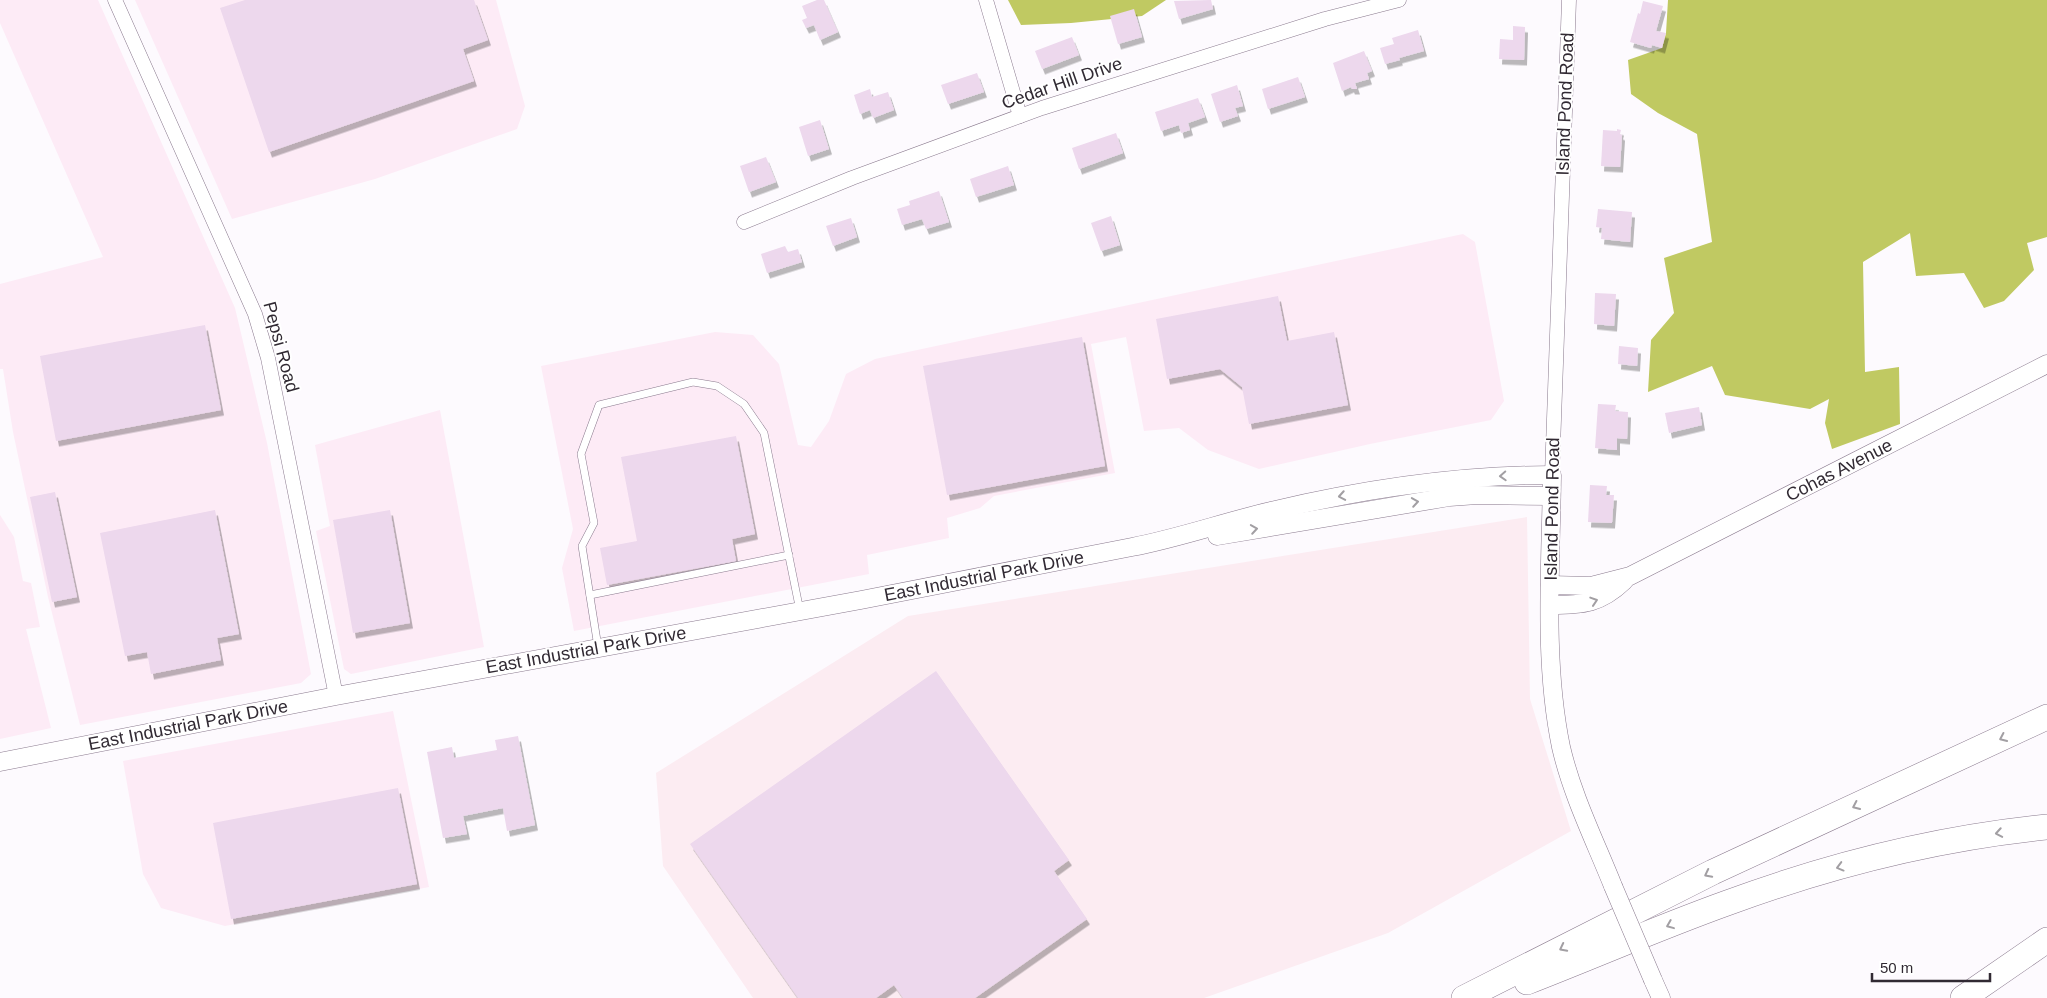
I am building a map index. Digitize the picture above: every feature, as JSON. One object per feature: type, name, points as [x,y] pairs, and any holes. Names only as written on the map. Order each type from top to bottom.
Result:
[{"type":"highway","points":[[1464,998],[1714,872],[2047,717]]},
{"type":"highway","points":[[1487,998],[1727,903],[1797,879],[1939,843],[2012,830],[2047,827]]},
{"type":"highway","points":[[1963,998],[2047,940]]},
{"type":"street","name":"Pepsi Road","points":[[114,0],[255,314],[268,358],[336,696]]},
{"type":"street","points":[[986,0],[1020,116]]},
{"type":"street","name":"Cedar Hill Drive","points":[[744,222],[852,178],[1020,116],[1325,19],[1399,0]]},
{"type":"street","name":"Island Pond Road","points":[[1569,0],[1551,496],[1551,671],[1562,749],[1573,786],[1613,886],[1662,998]]},
{"type":"street","name":"Cohas Avenue","points":[[1551,605],[1574,605],[1601,599],[1630,576],[2047,364]]},
{"type":"street","name":"East Industrial Park Drive","points":[[0,762],[336,696],[800,611],[1171,539],[1201,529],[1328,498],[1431,481],[1552,475]]},
{"type":"street","name":"East Industrial Park Drive","points":[[1171,539],[1205,538],[1449,497],[1477,495],[1551,496]]},
{"type":"street","name":"Cohas Avenue","points":[[1550,585],[1591,586],[1630,576]]},
{"type":"lane","points":[[599,648],[582,546],[594,523],[581,454],[599,405],[693,382],[717,386],[744,404],[764,433],[800,611]]},
{"type":"lane","points":[[590,595],[789,555]]},
{"type":"shaded area","points":[[0,0],[98,0],[235,308],[267,443],[311,674],[301,683],[80,725],[48,597],[13,432],[3,369],[0,369],[0,284],[103,257],[0,23]]},
{"type":"shaded area","points":[[135,0],[496,0],[525,106],[517,129],[375,179],[232,219]]},
{"type":"shaded area","points":[[1463,234],[1475,242],[1504,401],[1491,420],[1370,444],[1259,469],[1208,450],[1179,428],[1144,431],[1126,337],[1091,344],[1115,473],[994,496],[980,508],[947,518],[949,538],[867,555],[869,574],[574,631],[562,568],[573,529],[541,366],[715,332],[753,335],[779,364],[798,445],[811,447],[829,421],[846,374],[875,359]]},
{"type":"shaded area","points":[[440,410],[484,647],[351,674],[344,669],[316,531],[330,526],[315,445]]},
{"type":"shaded area","points":[[0,515],[14,537],[23,581],[31,583],[40,627],[26,629],[51,728],[0,739]]},
{"type":"shaded area","points":[[1527,517],[1530,699],[1571,831],[1388,933],[1204,998],[753,998],[663,866],[656,773],[908,616]]},
{"type":"shaded area","points":[[393,711],[429,887],[225,926],[161,908],[143,874],[123,761]]},
{"type":"green space","points":[[1008,0],[1166,0],[1142,16],[1071,23],[1021,25]]},
{"type":"green space","points":[[1668,0],[2047,0],[2047,237],[2027,243],[2034,270],[2004,301],[1984,308],[1964,273],[1916,276],[1910,233],[1863,262],[1865,372],[1899,367],[1900,424],[1832,449],[1825,423],[1829,399],[1810,409],[1725,395],[1712,366],[1648,392],[1651,340],[1674,313],[1664,258],[1712,242],[1697,134],[1658,113],[1631,94],[1628,60],[1662,48],[1666,33]]},
{"type":"building","points":[[245,0],[474,0],[488,40],[463,49],[474,81],[269,152],[220,8]]},
{"type":"building","points":[[817,0],[824,0],[838,32],[820,40],[814,25],[806,28],[802,20],[807,18],[802,6]]},
{"type":"building","points":[[1211,0],[1213,9],[1179,19],[1174,1]]},
{"type":"building","points":[[1643,1],[1663,6],[1656,31],[1666,33],[1662,48],[1652,45],[1651,48],[1630,42]]},
{"type":"building","points":[[1134,9],[1142,37],[1118,44],[1110,16]]},
{"type":"building","points":[[1513,26],[1525,27],[1524,60],[1499,59],[1500,39],[1513,40]]},
{"type":"building","points":[[1418,30],[1424,51],[1385,64],[1380,48],[1394,44],[1392,38]]},
{"type":"building","points":[[1072,37],[1079,55],[1042,69],[1035,51]]},
{"type":"building","points":[[1364,51],[1372,71],[1367,73],[1369,79],[1355,83],[1357,89],[1352,89],[1351,87],[1342,91],[1333,63]]},
{"type":"building","points":[[977,73],[984,92],[948,104],[941,85]]},
{"type":"building","points":[[1298,77],[1305,97],[1268,109],[1262,89]]},
{"type":"building","points":[[1237,85],[1243,106],[1235,108],[1238,116],[1220,122],[1211,94]]},
{"type":"building","points":[[870,89],[872,97],[888,92],[894,110],[873,118],[870,110],[860,114],[854,95]]},
{"type":"building","points":[[1198,98],[1205,117],[1188,123],[1190,130],[1181,133],[1179,125],[1161,131],[1155,112]]},
{"type":"building","points":[[820,120],[829,149],[808,156],[799,127]]},
{"type":"building","points":[[1617,129],[1621,130],[1620,134],[1622,135],[1620,167],[1601,166],[1603,130],[1617,131]]},
{"type":"building","points":[[1116,133],[1123,153],[1079,169],[1072,148]]},
{"type":"building","points":[[766,157],[776,182],[749,192],[740,166]]},
{"type":"building","points":[[1008,166],[1014,185],[976,197],[970,179]]},
{"type":"building","points":[[939,191],[949,222],[926,229],[922,219],[902,225],[897,209],[910,205],[909,201]]},
{"type":"building","points":[[1598,209],[1632,212],[1630,242],[1601,239],[1602,228],[1596,227]]},
{"type":"building","points":[[1111,216],[1120,245],[1101,251],[1091,223]]},
{"type":"building","points":[[851,218],[857,237],[833,246],[826,226]]},
{"type":"building","points":[[785,246],[788,252],[798,249],[802,262],[767,273],[761,254]]},
{"type":"building","points":[[1595,293],[1616,294],[1614,326],[1594,324]]},
{"type":"building","points":[[1278,296],[1287,341],[1334,332],[1348,405],[1249,424],[1242,387],[1220,369],[1167,379],[1156,319]]},
{"type":"building","points":[[205,325],[221,410],[56,441],[40,356]]},
{"type":"building","points":[[1082,337],[1105,466],[947,495],[923,366]]},
{"type":"building","points":[[1619,346],[1638,348],[1637,366],[1618,364]]},
{"type":"building","points":[[1598,404],[1616,405],[1615,411],[1628,412],[1627,439],[1617,438],[1617,450],[1595,448]]},
{"type":"building","points":[[1699,407],[1702,425],[1669,433],[1665,413]]},
{"type":"building","points":[[736,436],[755,534],[732,539],[736,561],[607,585],[600,548],[637,541],[621,457]]},
{"type":"building","points":[[1590,485],[1607,486],[1606,495],[1614,495],[1612,523],[1588,522]]},
{"type":"building","points":[[55,492],[77,597],[52,602],[30,497]]},
{"type":"building","points":[[215,510],[239,634],[217,638],[221,660],[151,674],[147,652],[125,656],[100,533]]},
{"type":"building","points":[[390,510],[410,623],[353,633],[333,520]]},
{"type":"building","points":[[936,671],[1069,860],[1054,871],[1087,919],[975,998],[903,998],[894,985],[876,998],[798,998],[690,844]]},
{"type":"building","points":[[518,736],[535,825],[507,831],[503,808],[463,816],[467,834],[443,838],[427,752],[452,747],[454,758],[497,750],[495,740]]},
{"type":"building","points":[[398,788],[417,884],[231,919],[213,823]]}]
